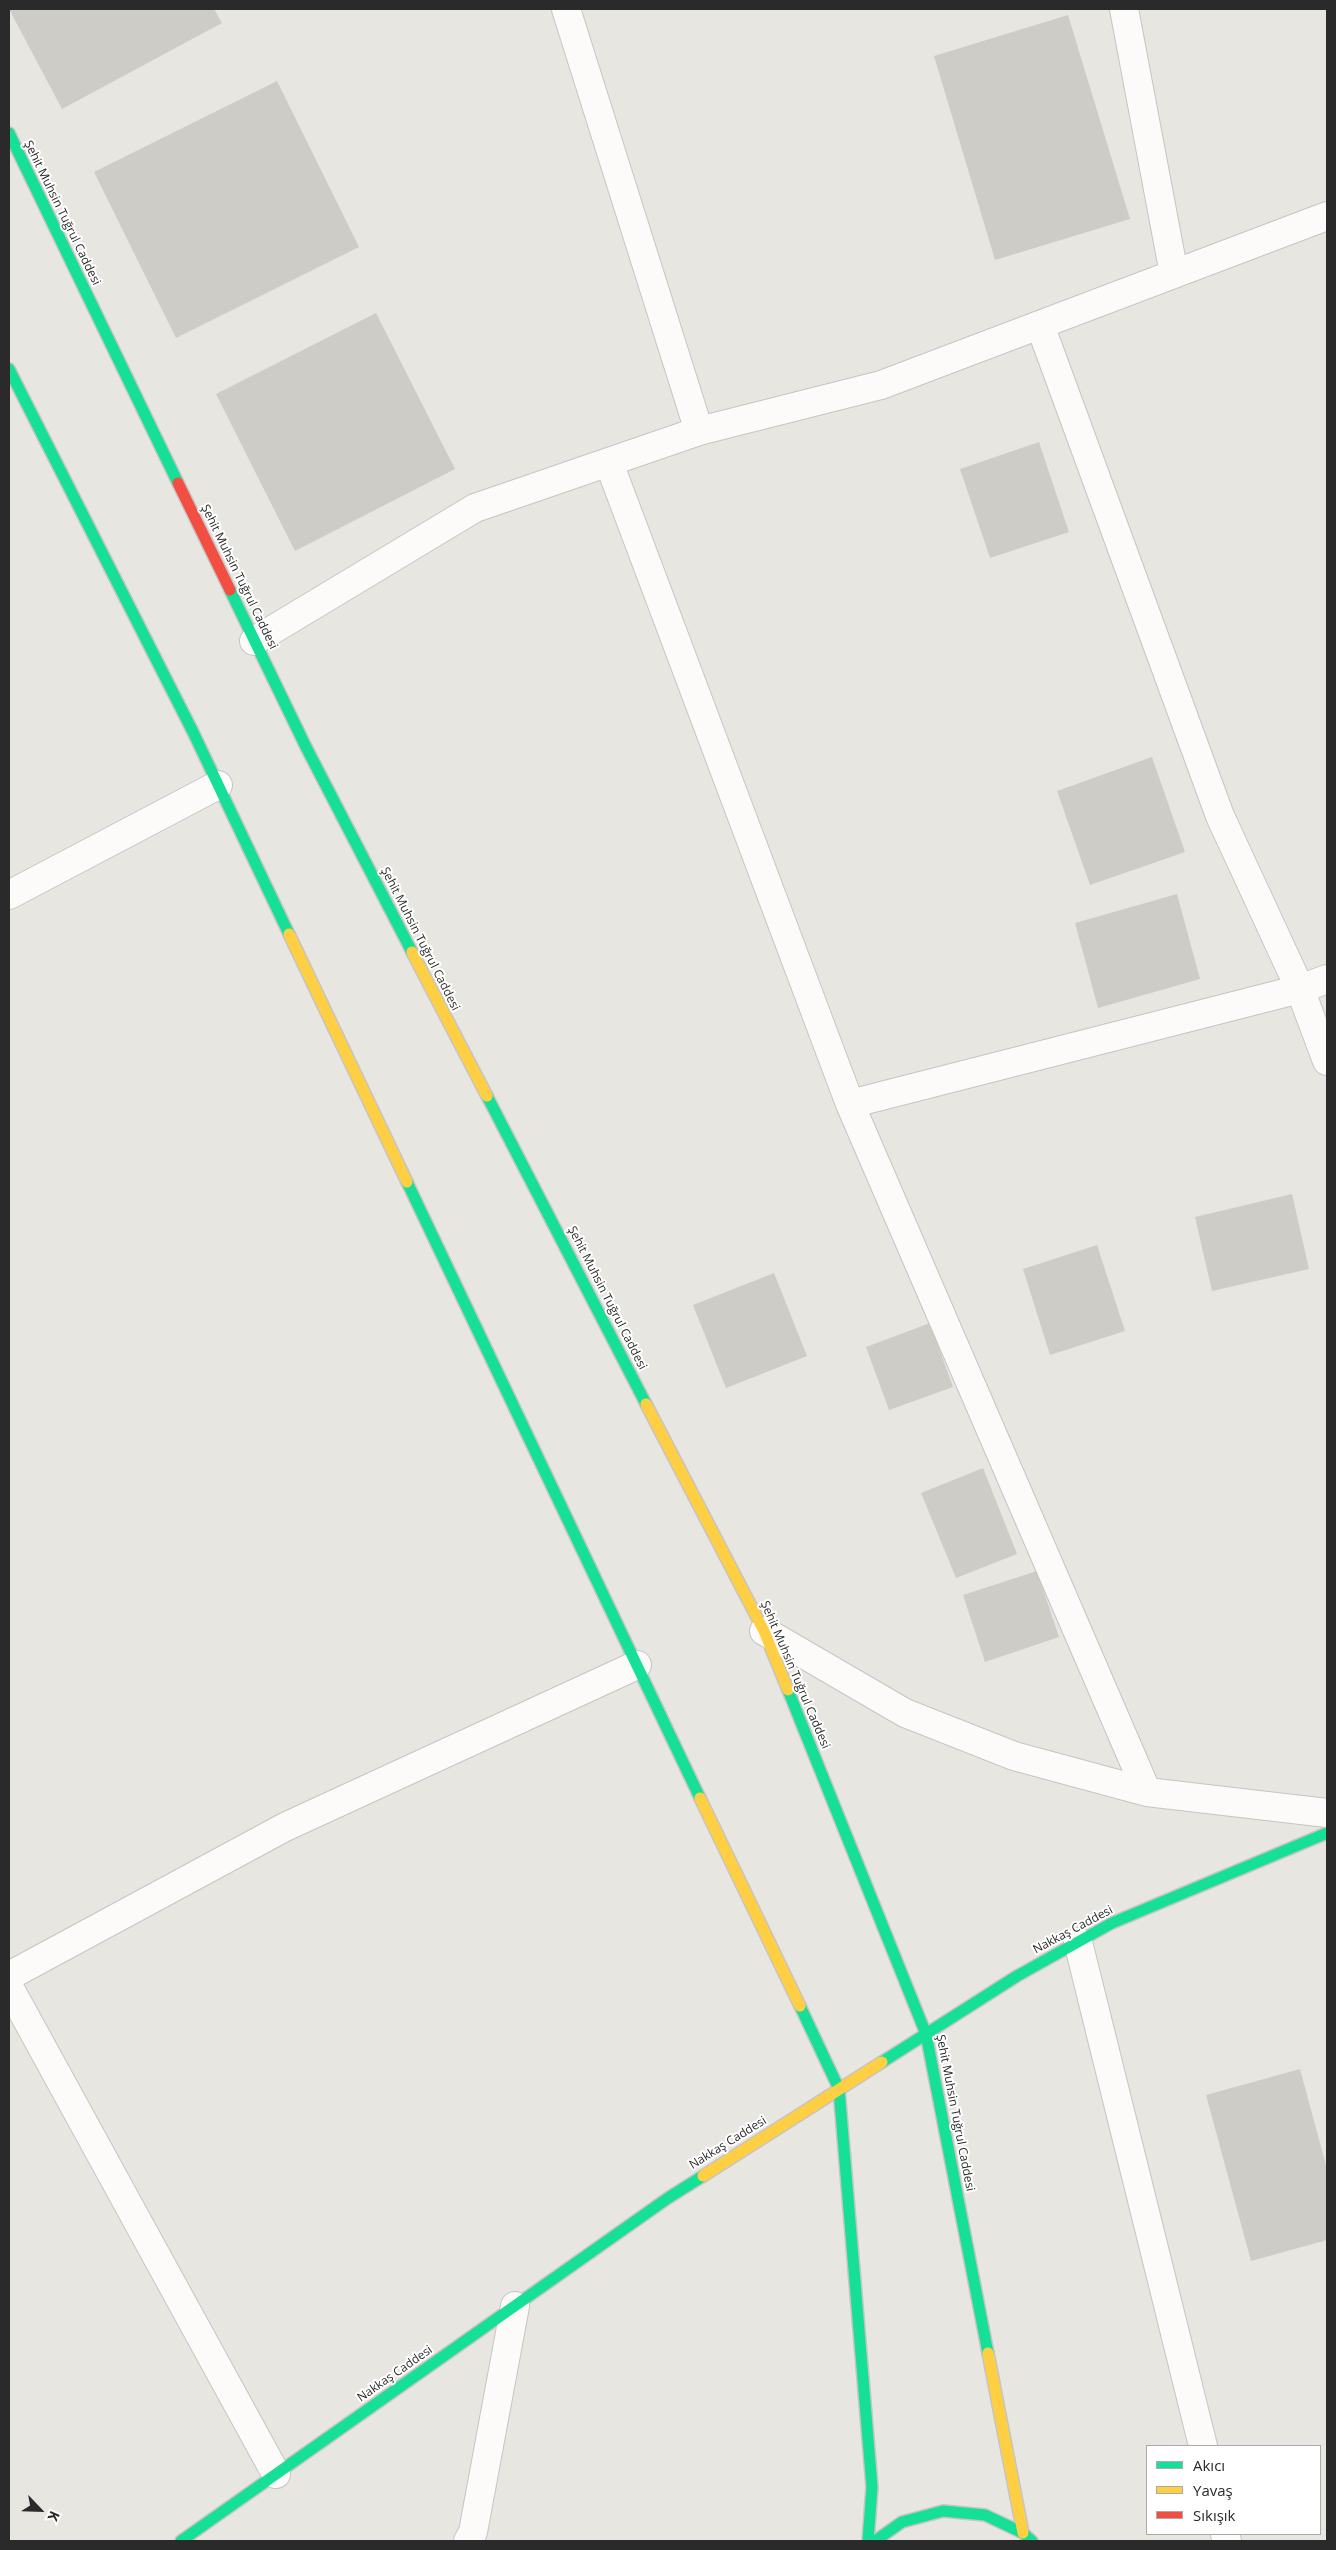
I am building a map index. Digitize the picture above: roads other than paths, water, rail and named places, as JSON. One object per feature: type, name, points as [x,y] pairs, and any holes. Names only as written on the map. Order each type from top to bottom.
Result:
[{"type":"main road","name":"Şehit Muhsin Tuğrul Caddesi","points":[[9,133],[306,748],[764,1631],[926,2034],[1023,2532]]},
{"type":"main road","points":[[9,369],[218,785],[839,2089],[872,2487],[868,2541]]},
{"type":"main road","name":"Nakkaş Caddesi","points":[[181,2541],[668,2198],[1017,1976],[1112,1923],[1327,1833]]},
{"type":"main road","points":[[875,2541],[902,2522],[943,2511],[985,2515],[1023,2532],[1032,2541]]},
{"type":"street","points":[[566,9],[699,431]]},
{"type":"street","points":[[1124,9],[1174,274]]},
{"type":"street","points":[[254,641],[475,508],[699,431],[881,385],[1327,216]]},
{"type":"street","points":[[1040,325],[1220,816],[1300,989],[1327,1061]]},
{"type":"street","points":[[609,463],[850,1104],[1147,1792]]},
{"type":"street","points":[[9,895],[218,785]]},
{"type":"street","points":[[850,1104],[1300,989],[1327,979]]},
{"type":"street","points":[[764,1631],[905,1713],[1014,1756],[1147,1792],[1327,1813]]},
{"type":"street","points":[[9,1976],[284,1827],[637,1665]]},
{"type":"street","points":[[1078,1942],[1203,2445]]},
{"type":"street","points":[[9,1987],[276,2474]]},
{"type":"street","points":[[468,2541],[473,2532],[515,2306]]}]
